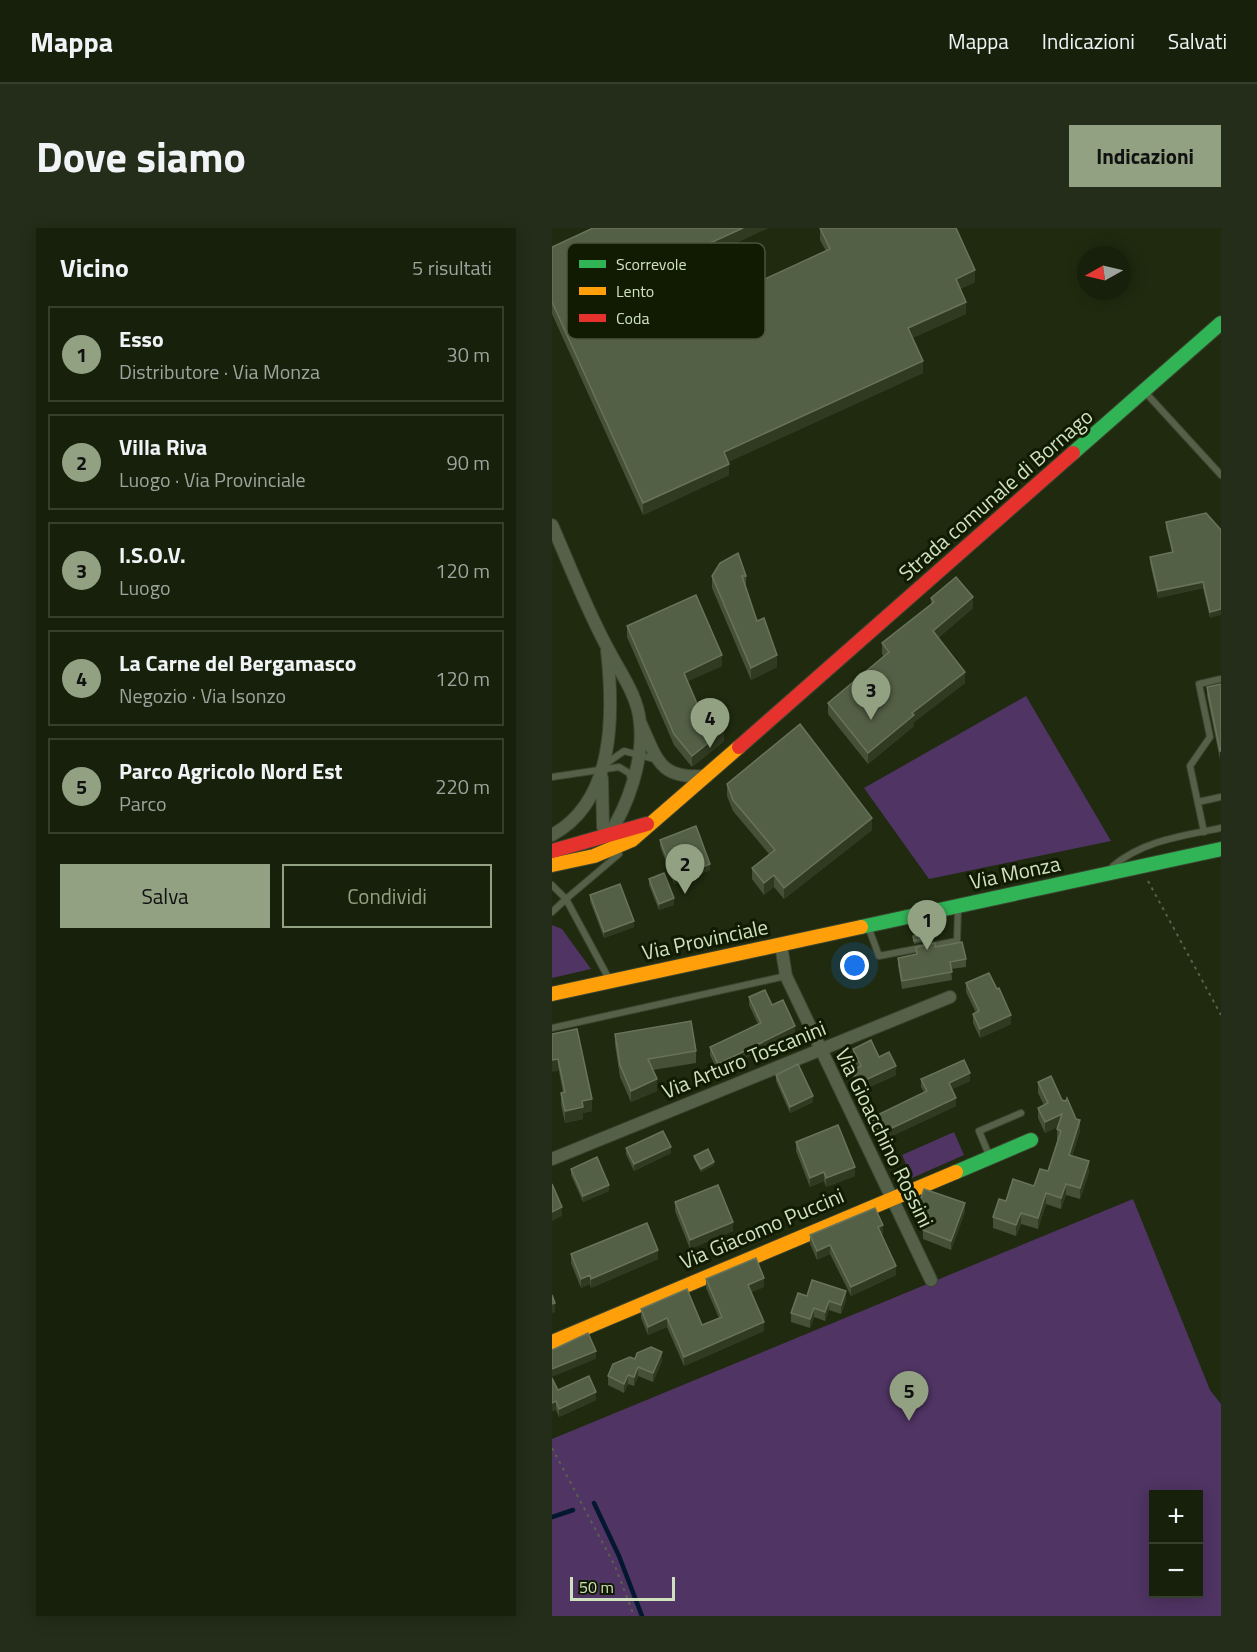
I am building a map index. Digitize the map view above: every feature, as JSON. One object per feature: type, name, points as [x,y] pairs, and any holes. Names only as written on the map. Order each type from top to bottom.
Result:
[{"type":"street","name":"Strada comunale di Bornago","points":[[634,840],[1221,323]]},
{"type":"street","points":[[552,525],[607,647],[626,681],[640,723],[657,761],[676,775],[706,776]]},
{"type":"street","points":[[607,647],[611,712],[601,771],[602,820],[608,836],[613,840],[634,840]]},
{"type":"street","points":[[552,863],[600,847],[624,811],[638,753],[640,723]]},
{"type":"street","points":[[552,835],[573,822],[583,812],[601,771]]},
{"type":"street","points":[[552,851],[654,822]]},
{"type":"street","points":[[552,863],[607,854],[634,840]]},
{"type":"street","name":"Via Monza","points":[[868,926],[1221,849]]},
{"type":"street","name":"Via Provinciale","points":[[552,994],[868,926]]},
{"type":"street","name":"Via Gioacchino Rossini","points":[[781,945],[786,976],[931,1280]]},
{"type":"street","name":"Via Arturo Toscanini","points":[[552,1159],[950,997]]},
{"type":"street","name":"Via Giacomo Puccini","points":[[552,1342],[1031,1140]]},
{"type":"lane","points":[[1145,392],[1221,475]]},
{"type":"lane","points":[[1204,832],[1190,766],[1210,737],[1199,684],[1221,679]]},
{"type":"lane","points":[[601,771],[611,758],[624,751],[638,753],[657,761]]},
{"type":"lane","points":[[552,777],[619,767],[629,773],[632,782]]},
{"type":"lane","points":[[1198,802],[1221,797]]},
{"type":"lane","name":"Via Monza","points":[[1100,876],[1137,849],[1221,828]]},
{"type":"lane","points":[[552,912],[634,840]]},
{"type":"lane","points":[[552,885],[566,899],[611,982]]},
{"type":"lane","points":[[868,926],[879,956],[957,941],[958,906]]},
{"type":"lane","points":[[552,1029],[786,976]]},
{"type":"lane","points":[[990,1157],[979,1131],[1021,1113]]},
{"type":"path","points":[[1143,866],[1153,892],[1221,1015]]},
{"type":"path","points":[[552,1448],[615,1566],[634,1616]]},
{"type":"shaded area","points":[[1026,696],[1111,841],[929,879],[864,788]]},
{"type":"shaded area","points":[[552,925],[562,929],[591,969],[552,978]]},
{"type":"shaded area","points":[[954,1132],[964,1155],[912,1178],[902,1155]]},
{"type":"shaded area","points":[[1133,1199],[1210,1390],[1221,1404],[1221,1616],[552,1616],[552,1439]]},
{"type":"building","points":[[593,228],[743,228],[710,243],[567,243],[567,335],[552,302],[552,247]]},
{"type":"building","points":[[820,228],[956,228],[975,270],[956,279],[966,302],[908,328],[923,361],[724,452],[729,464],[643,503],[569,339],[765,339],[765,279],[830,249]]},
{"type":"building","points":[[1206,513],[1221,530],[1221,609],[1210,612],[1203,582],[1158,591],[1150,557],[1173,552],[1166,522]]},
{"type":"building","points":[[738,553],[746,576],[742,576],[757,621],[764,618],[777,655],[751,668],[712,576],[720,563]]},
{"type":"building","points":[[956,577],[973,597],[933,631],[965,672],[912,713],[914,715],[868,753],[828,703],[889,652],[882,643],[934,602],[931,598]]},
{"type":"building","points":[[696,595],[722,655],[684,673],[701,713],[706,709],[724,730],[692,756],[674,734],[627,626]]},
{"type":"building","points":[[1221,684],[1221,751],[1220,751],[1207,687]]},
{"type":"building","points":[[800,724],[872,818],[784,888],[774,875],[764,883],[752,868],[775,850],[733,800],[727,784]]},
{"type":"building","points":[[696,826],[710,864],[674,878],[660,840]]},
{"type":"building","points":[[664,873],[674,898],[659,904],[649,879]]},
{"type":"building","points":[[620,884],[634,921],[604,932],[590,895]]},
{"type":"building","points":[[932,933],[933,937],[914,941],[913,936]]},
{"type":"building","points":[[962,942],[966,959],[950,962],[952,972],[902,981],[898,958],[917,954],[916,947],[935,943],[935,947]]},
{"type":"building","points":[[989,973],[997,989],[999,988],[1011,1015],[980,1029],[973,1014],[979,1011],[966,983]]},
{"type":"building","points":[[765,990],[772,1005],[783,1000],[795,1026],[718,1064],[710,1047],[761,1023],[749,997]]},
{"type":"building","points":[[691,1021],[696,1051],[648,1059],[657,1079],[631,1091],[620,1065],[615,1034]]},
{"type":"building","points":[[577,1029],[592,1099],[582,1101],[583,1107],[565,1111],[561,1093],[565,1092],[558,1059],[552,1060],[552,1034]]},
{"type":"building","points":[[871,1040],[879,1057],[889,1052],[896,1066],[859,1083],[853,1070],[861,1066],[853,1049]]},
{"type":"building","points":[[964,1060],[970,1073],[949,1083],[956,1098],[877,1135],[869,1119],[927,1091],[921,1079]]},
{"type":"building","points":[[798,1064],[813,1096],[790,1107],[776,1075]]},
{"type":"building","points":[[1051,1076],[1062,1100],[1066,1101],[1067,1098],[1076,1119],[1080,1120],[1069,1155],[1089,1161],[1080,1188],[1066,1184],[1061,1198],[1046,1193],[1038,1218],[1021,1213],[1016,1225],[993,1217],[999,1199],[1006,1201],[1013,1179],[1034,1186],[1040,1169],[1048,1171],[1061,1131],[1057,1129],[1062,1114],[1045,1122],[1038,1108],[1048,1103],[1038,1082]]},
{"type":"building","points":[[838,1125],[855,1167],[826,1178],[824,1172],[810,1178],[796,1142]]},
{"type":"building","points":[[663,1131],[671,1147],[634,1164],[626,1148]]},
{"type":"building","points":[[708,1149],[714,1162],[701,1169],[694,1156]]},
{"type":"building","points":[[597,1157],[609,1185],[583,1196],[571,1169]]},
{"type":"building","points":[[552,1184],[562,1207],[552,1212]]},
{"type":"building","points":[[718,1185],[733,1222],[690,1240],[675,1202]]},
{"type":"building","points":[[924,1189],[965,1203],[951,1241],[923,1230],[927,1217],[916,1213]]},
{"type":"building","points":[[875,1208],[883,1225],[878,1227],[896,1266],[851,1287],[830,1245],[817,1251],[810,1235]]},
{"type":"building","points":[[647,1223],[658,1250],[591,1279],[590,1275],[581,1279],[571,1254]]},
{"type":"building","points":[[756,1258],[764,1278],[748,1285],[764,1322],[684,1357],[667,1318],[648,1327],[641,1309],[687,1289],[702,1325],[722,1317],[706,1279]]},
{"type":"building","points":[[812,1280],[846,1291],[841,1305],[829,1301],[825,1312],[814,1308],[810,1319],[791,1313],[798,1293],[807,1296]]},
{"type":"building","points":[[588,1333],[596,1351],[552,1369],[552,1350]]},
{"type":"building","points":[[651,1347],[662,1352],[653,1373],[638,1367],[634,1377],[628,1375],[624,1384],[608,1376],[613,1364],[630,1357],[635,1359],[637,1353]]},
{"type":"building","points":[[589,1376],[596,1392],[559,1409],[556,1401],[552,1403],[552,1378],[558,1390]]},
{"type":"waterway","points":[[594,1503],[619,1556],[642,1616]]},
{"type":"waterway","points":[[552,1517],[573,1510]]},
{"type":"traffic: fast","points":[[1073,453],[1221,323]]},
{"type":"traffic: fast","points":[[861,927],[1221,849]]},
{"type":"traffic: fast","points":[[956,1172],[1031,1140]]},
{"type":"traffic: slow","points":[[552,865],[594,856],[632,840],[739,747]]},
{"type":"traffic: slow","points":[[552,994],[861,927]]},
{"type":"traffic: slow","points":[[552,1342],[956,1172]]},
{"type":"traffic: jam","points":[[739,747],[1073,453]]},
{"type":"traffic: jam","points":[[552,851],[647,824]]},
{"type":"place","name":"I.S.O.V.","points":[[871,720]]},
{"type":"place","name":"La Carne del Bergamasco","points":[[710,748]]},
{"type":"place","name":"Villa Riva","points":[[685,894]]},
{"type":"place","name":"Esso","points":[[927,950]]},
{"type":"place","name":"Parco Agricolo Nord Est","points":[[909,1421]]}]
